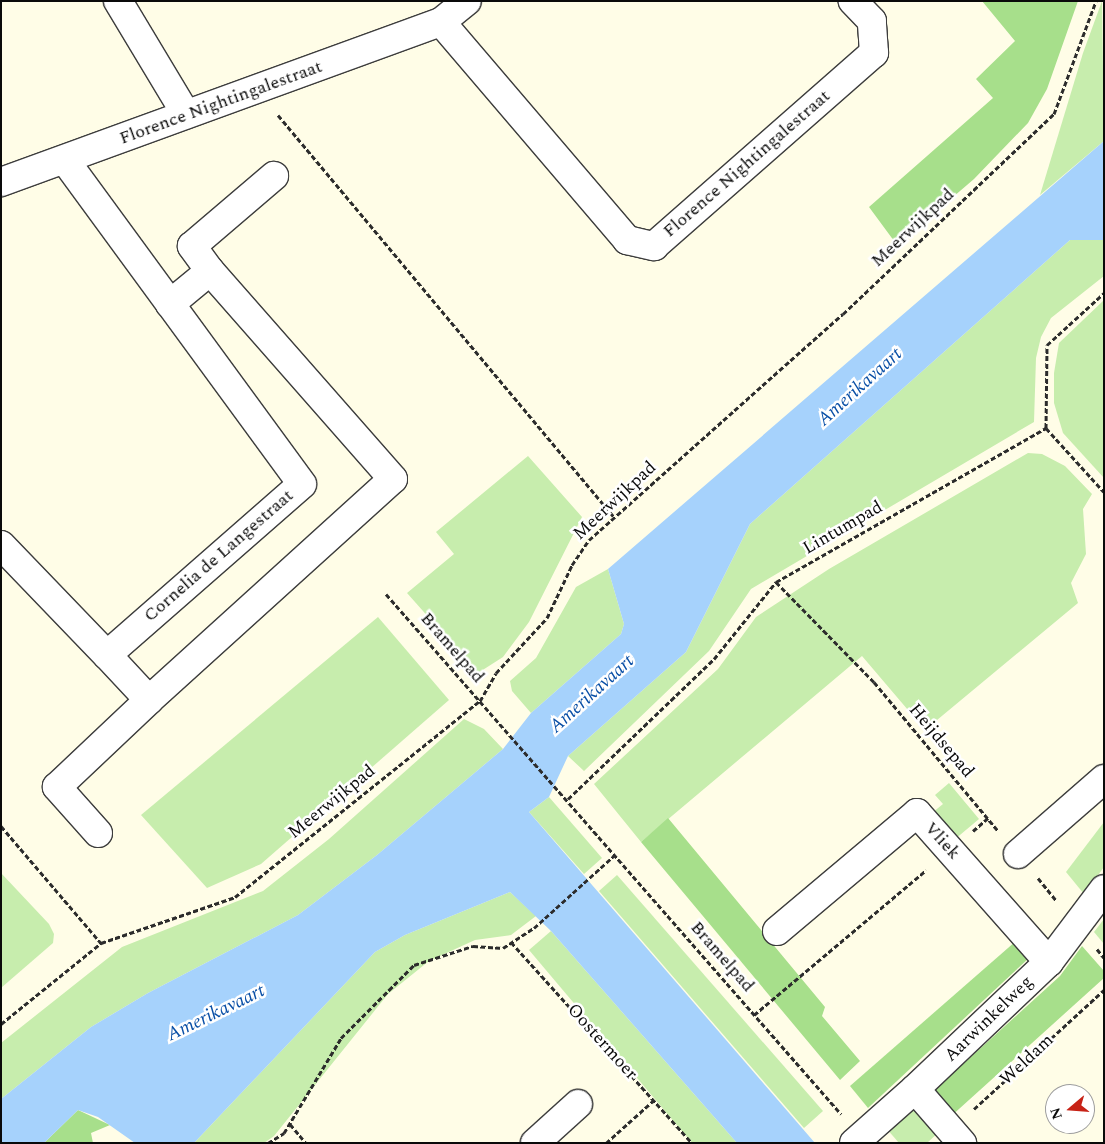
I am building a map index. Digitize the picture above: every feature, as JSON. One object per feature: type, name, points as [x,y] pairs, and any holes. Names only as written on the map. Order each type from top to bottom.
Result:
[{"type":"street","points":[[118,1],[186,114]]},
{"type":"street","name":"Florence Nightingalestraat","points":[[1,182],[441,22],[467,1]]},
{"type":"street","name":"Florence Nightingalestraat","points":[[441,22],[627,240],[654,246],[874,53],[872,22],[853,1]]},
{"type":"street","name":"Cornelia de Langestraat","points":[[65,160],[302,484],[107,655]]},
{"type":"street","points":[[98,833],[57,786],[393,479],[210,271],[192,246],[274,176]]},
{"type":"street","points":[[170,304],[210,271]]},
{"type":"street","points":[[1,545],[149,700]]},
{"type":"street","points":[[1018,854],[1104,779]]},
{"type":"street","name":"Vliek","points":[[777,931],[917,813],[1048,962]]},
{"type":"street","name":"Aarwinkelweg","points":[[857,1140],[915,1089],[1048,962],[1104,889]]},
{"type":"street","points":[[915,1089],[956,1136]]},
{"type":"street","points":[[535,1143],[578,1104]]},
{"type":"path","name":"Meerwijkpad","points":[[1,1024],[101,943],[235,897],[480,701],[496,673],[547,618],[581,551],[614,517],[843,314],[1054,114],[1096,1]]},
{"type":"path","points":[[258,90],[614,517]]},
{"type":"path","points":[[1104,293],[1047,345],[1046,428],[1104,492]]},
{"type":"path","name":"Lintumpad","points":[[568,799],[714,659],[776,582],[1046,428]]},
{"type":"path","name":"Heijdsepad","points":[[776,582],[874,682],[1077,926]]},
{"type":"path","name":"Bramelpad","points":[[386,594],[616,854],[754,1015],[857,1140]]},
{"type":"path","points":[[754,1015],[988,818]]},
{"type":"path","points":[[1,826],[101,943]]},
{"type":"path","points":[[268,1143],[284,1132],[290,1124],[341,1038],[414,965],[473,946],[503,948],[534,928],[595,876],[616,854]]},
{"type":"path","name":"Oostermoer","points":[[511,942],[692,1143]]},
{"type":"path","name":"Weldam","points":[[956,1136],[1104,990]]},
{"type":"path","points":[[606,1143],[654,1100]]},
{"type":"path","points":[[290,1124],[306,1143]]},
{"type":"green space","points":[[982,1],[1078,1],[1047,89],[1028,123],[974,179],[897,245],[869,207],[993,98],[976,79],[1015,41]]},
{"type":"green space","points":[[1102,1],[1104,141],[1040,195],[1083,53]]},
{"type":"green space","points":[[1091,238],[1104,240],[1104,276],[1051,318],[1041,337],[1036,358],[1034,422],[751,589],[709,651],[584,771],[568,756],[686,652],[750,524],[1070,240]]},
{"type":"green space","points":[[1104,300],[1104,478],[1063,433],[1054,403],[1054,373],[1059,343]]},
{"type":"green space","points":[[1028,453],[1042,454],[1065,466],[1092,494],[1083,509],[1086,554],[1071,583],[1078,603],[925,730],[862,656],[641,842],[594,784],[718,669],[756,617],[829,569]]},
{"type":"green space","points":[[528,456],[582,517],[529,622],[503,657],[478,673],[407,593],[454,554],[436,532]]},
{"type":"green space","points":[[608,569],[624,624],[621,634],[531,713],[512,691],[510,681],[536,658],[576,587]]},
{"type":"green space","points":[[378,617],[449,700],[261,864],[207,888],[141,815]]},
{"type":"green space","points":[[464,719],[484,729],[503,749],[377,855],[298,915],[148,993],[91,1027],[1,1099],[1,1043],[122,947],[263,891],[329,839]]},
{"type":"green space","points":[[949,783],[979,819],[954,840],[932,813],[943,804],[935,795]]},
{"type":"green space","points":[[549,797],[602,858],[584,874],[529,812]]},
{"type":"green space","points":[[668,818],[825,1007],[822,1016],[860,1061],[840,1080],[641,842]]},
{"type":"green space","points":[[1104,822],[1104,867],[1084,894],[1066,872]]},
{"type":"green space","points":[[1,873],[49,924],[54,934],[53,943],[1,988]]},
{"type":"green space","points":[[617,875],[823,1111],[804,1128],[599,891]]},
{"type":"green space","points":[[510,892],[536,916],[511,935],[475,940],[429,961],[388,994],[274,1136],[264,1143],[194,1143],[375,952],[405,935]]},
{"type":"green space","points":[[1104,919],[1104,944],[1094,932]]},
{"type":"green space","points":[[551,931],[737,1143],[692,1143],[529,950]]},
{"type":"green space","points":[[1016,941],[1029,958],[868,1108],[850,1086]]},
{"type":"green space","points":[[1082,946],[1104,971],[1104,978],[949,1118],[929,1095],[1060,976]]},
{"type":"green space","points":[[915,1103],[939,1132],[927,1143],[899,1143],[886,1128]]},
{"type":"green space","points":[[78,1110],[110,1125],[91,1133],[93,1143],[44,1143]]},
{"type":"water","name":"Amerikavaart","points":[[1104,141],[1104,240],[1070,240],[750,524],[686,652],[568,756],[549,797],[529,812],[815,1143],[737,1143],[551,931],[510,892],[405,935],[375,952],[194,1143],[135,1143],[98,1117],[78,1110],[44,1143],[1,1143],[1,1099],[91,1027],[148,993],[298,915],[377,855],[503,749],[531,713],[621,634],[624,624],[608,569]]}]
